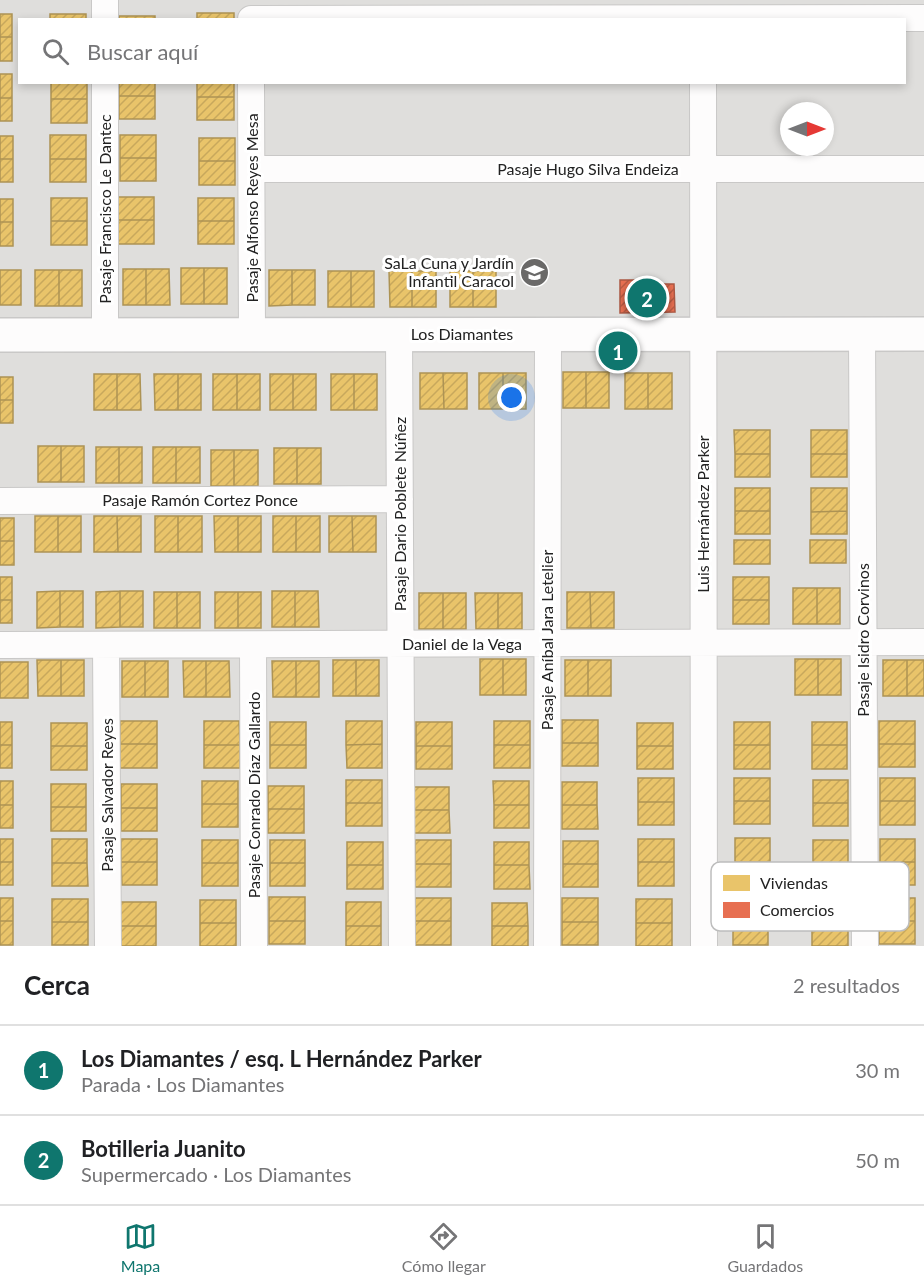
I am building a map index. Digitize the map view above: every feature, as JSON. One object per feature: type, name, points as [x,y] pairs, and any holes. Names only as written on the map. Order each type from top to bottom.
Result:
[{"type":"street","points":[[105,0],[105,18]]},
{"type":"street","points":[[251,0],[251,18]]},
{"type":"street","points":[[326,18],[703,13],[924,18]]},
{"type":"street","name":"Pasaje Francisco Le Dantec","points":[[105,84],[105,334]]},
{"type":"street","name":"Pasaje Alfonso Reyes Mesa","points":[[251,84],[252,334]]},
{"type":"street","name":"Luis Hernández Parker","points":[[703,84],[704,946]]},
{"type":"street","name":"Pasaje Hugo Silva Endeiza","points":[[252,169],[924,169]]},
{"type":"street","name":"Pasaje Aníbal Jara Letelier","points":[[547,946],[548,333]]},
{"type":"street","name":"Pasaje Isidro Corvinos","points":[[862,333],[864,862]]},
{"type":"street","name":"Pasaje Dario Poblete Núñez","points":[[399,334],[402,946]]},
{"type":"street","name":"Los Diamantes","points":[[0,335],[924,334]]},
{"type":"street","name":"Pasaje Ramón Cortez Ponce","points":[[0,501],[400,499]]},
{"type":"street","name":"Daniel de la Vega","points":[[0,645],[924,642]]},
{"type":"street","name":"Pasaje Salvador Reyes","points":[[106,645],[108,946]]},
{"type":"street","name":"Pasaje Conrado Díaz Gallardo","points":[[253,645],[254,946]]},
{"type":"street","name":"Pasaje Isidro Corvinos","points":[[865,931],[865,946]]},
{"type":"shaded area","points":[[0,0],[924,0],[924,946],[0,946]]},
{"type":"building: Viviendas","points":[[197,13],[234,13],[234,18],[197,18]]},
{"type":"building: Viviendas","points":[[0,14],[12,14],[12,37],[0,37]]},
{"type":"building: Viviendas","points":[[50,14],[86,14],[86,18],[50,18]]},
{"type":"building: Viviendas","points":[[119,16],[155,16],[155,18],[119,18]]},
{"type":"building: Viviendas","points":[[0,37],[12,37],[12,61],[0,61]]},
{"type":"building: Viviendas","points":[[0,74],[12,74],[12,98],[0,98]]},
{"type":"building: Viviendas","points":[[51,84],[87,84],[87,99],[51,99]]},
{"type":"building: Viviendas","points":[[119,84],[155,84],[155,96],[119,96]]},
{"type":"building: Viviendas","points":[[197,84],[234,84],[234,97],[197,97]]},
{"type":"building: Viviendas","points":[[119,96],[155,96],[155,119],[119,119]]},
{"type":"building: Viviendas","points":[[197,97],[234,97],[234,120],[197,120]]},
{"type":"building: Viviendas","points":[[0,98],[12,98],[12,121],[0,121]]},
{"type":"building: Viviendas","points":[[51,99],[87,99],[87,123],[51,123]]},
{"type":"building: Viviendas","points":[[50,135],[86,135],[86,159],[50,159]]},
{"type":"building: Viviendas","points":[[120,135],[156,135],[156,158],[120,158]]},
{"type":"building: Viviendas","points":[[0,136],[13,136],[13,159],[0,159]]},
{"type":"building: Viviendas","points":[[199,138],[235,138],[235,161],[199,161]]},
{"type":"building: Viviendas","points":[[120,158],[156,158],[156,181],[120,181]]},
{"type":"building: Viviendas","points":[[0,159],[13,159],[13,182],[0,182]]},
{"type":"building: Viviendas","points":[[50,159],[86,159],[86,182],[50,182]]},
{"type":"building: Viviendas","points":[[199,161],[235,161],[235,185],[199,185]]},
{"type":"building: Viviendas","points":[[118,197],[154,197],[154,220],[118,220]]},
{"type":"building: Viviendas","points":[[51,198],[87,198],[87,221],[51,221]]},
{"type":"building: Viviendas","points":[[198,198],[234,198],[234,221],[198,221]]},
{"type":"building: Viviendas","points":[[0,199],[13,199],[13,222],[0,222]]},
{"type":"building: Viviendas","points":[[118,220],[154,220],[154,244],[118,244]]},
{"type":"building: Viviendas","points":[[51,221],[87,221],[87,245],[51,245]]},
{"type":"building: Viviendas","points":[[198,221],[234,221],[234,244],[198,244]]},
{"type":"building: Viviendas","points":[[0,222],[13,222],[13,246],[0,246]]},
{"type":"building: Viviendas","points":[[181,268],[204,268],[204,304],[181,304]]},
{"type":"building: Viviendas","points":[[204,268],[227,268],[227,304],[204,304]]},
{"type":"building: Viviendas","points":[[123,269],[146,269],[146,305],[123,305]]},
{"type":"building: Viviendas","points":[[146,269],[169,269],[170,305],[146,305]]},
{"type":"building: Viviendas","points":[[0,270],[21,270],[21,305],[0,305]]},
{"type":"building: Viviendas","points":[[35,270],[59,270],[59,306],[35,306]]},
{"type":"building: Viviendas","points":[[59,270],[82,270],[82,306],[59,306]]},
{"type":"building: Viviendas","points":[[269,270],[292,270],[292,305],[269,306]]},
{"type":"building: Viviendas","points":[[292,270],[315,270],[315,305],[292,305]]},
{"type":"building: Viviendas","points":[[328,271],[351,271],[351,307],[328,307]]},
{"type":"building: Viviendas","points":[[351,271],[374,271],[374,307],[351,307]]},
{"type":"building: Viviendas","points":[[389,271],[412,271],[412,307],[390,307]]},
{"type":"building: Viviendas","points":[[412,271],[436,271],[436,307],[412,307]]},
{"type":"building: Viviendas","points":[[450,271],[473,271],[473,307],[450,307]]},
{"type":"building: Viviendas","points":[[473,271],[496,271],[496,307],[473,307]]},
{"type":"building: Viviendas","points":[[563,372],[586,372],[586,408],[563,408]]},
{"type":"building: Viviendas","points":[[586,372],[609,372],[609,408],[586,408]]},
{"type":"building: Viviendas","points":[[420,373],[443,373],[444,409],[420,409]]},
{"type":"building: Viviendas","points":[[443,373],[467,373],[467,409],[444,409]]},
{"type":"building: Viviendas","points":[[479,373],[503,373],[503,409],[479,409]]},
{"type":"building: Viviendas","points":[[503,373],[526,373],[526,409],[503,409]]},
{"type":"building: Viviendas","points":[[625,373],[648,373],[648,409],[625,409]]},
{"type":"building: Viviendas","points":[[648,373],[672,373],[672,409],[648,409]]},
{"type":"building: Viviendas","points":[[94,374],[117,374],[117,410],[94,410]]},
{"type":"building: Viviendas","points":[[117,374],[140,374],[141,410],[117,410]]},
{"type":"building: Viviendas","points":[[154,374],[178,374],[178,410],[155,410]]},
{"type":"building: Viviendas","points":[[178,374],[201,374],[201,410],[178,410]]},
{"type":"building: Viviendas","points":[[213,374],[237,374],[237,410],[213,410]]},
{"type":"building: Viviendas","points":[[237,374],[260,374],[260,410],[237,410]]},
{"type":"building: Viviendas","points":[[270,374],[293,374],[293,410],[270,410]]},
{"type":"building: Viviendas","points":[[293,374],[316,374],[316,410],[293,410]]},
{"type":"building: Viviendas","points":[[331,374],[354,374],[354,410],[331,410]]},
{"type":"building: Viviendas","points":[[354,374],[377,374],[377,410],[354,410]]},
{"type":"building: Viviendas","points":[[0,377],[13,377],[13,400],[0,400]]},
{"type":"building: Viviendas","points":[[0,400],[13,400],[13,423],[0,423]]},
{"type":"building: Viviendas","points":[[734,430],[770,430],[770,454],[735,454]]},
{"type":"building: Viviendas","points":[[811,430],[847,430],[847,454],[811,454]]},
{"type":"building: Viviendas","points":[[38,446],[61,446],[61,482],[38,482]]},
{"type":"building: Viviendas","points":[[61,446],[84,446],[84,482],[61,482]]},
{"type":"building: Viviendas","points":[[96,447],[119,447],[119,483],[96,483]]},
{"type":"building: Viviendas","points":[[119,447],[142,447],[142,483],[119,483]]},
{"type":"building: Viviendas","points":[[153,447],[176,447],[176,483],[153,483]]},
{"type":"building: Viviendas","points":[[176,447],[200,447],[200,483],[176,483]]},
{"type":"building: Viviendas","points":[[274,448],[297,448],[297,484],[274,484]]},
{"type":"building: Viviendas","points":[[297,448],[321,448],[321,484],[297,484]]},
{"type":"building: Viviendas","points":[[211,450],[234,450],[234,486],[211,486]]},
{"type":"building: Viviendas","points":[[234,450],[258,450],[258,486],[234,486]]},
{"type":"building: Viviendas","points":[[735,454],[770,454],[770,477],[735,477]]},
{"type":"building: Viviendas","points":[[811,454],[847,454],[847,477],[811,477]]},
{"type":"building: Viviendas","points":[[735,488],[770,488],[770,511],[735,511]]},
{"type":"building: Viviendas","points":[[811,488],[847,488],[847,511],[811,512]]},
{"type":"building: Viviendas","points":[[735,511],[770,511],[770,534],[735,534]]},
{"type":"building: Viviendas","points":[[847,511],[847,534],[811,534],[811,512]]},
{"type":"building: Viviendas","points":[[35,516],[58,516],[58,552],[35,552]]},
{"type":"building: Viviendas","points":[[58,516],[81,516],[81,552],[58,552]]},
{"type":"building: Viviendas","points":[[94,516],[117,516],[118,552],[94,552]]},
{"type":"building: Viviendas","points":[[117,516],[141,516],[141,552],[118,552]]},
{"type":"building: Viviendas","points":[[155,516],[178,516],[178,552],[155,552]]},
{"type":"building: Viviendas","points":[[178,516],[202,516],[202,552],[178,552]]},
{"type":"building: Viviendas","points":[[214,516],[238,516],[238,552],[215,552]]},
{"type":"building: Viviendas","points":[[238,516],[261,516],[261,552],[238,552]]},
{"type":"building: Viviendas","points":[[273,516],[296,516],[296,552],[273,552]]},
{"type":"building: Viviendas","points":[[296,516],[320,516],[320,552],[296,552]]},
{"type":"building: Viviendas","points":[[329,516],[352,516],[353,552],[329,552]]},
{"type":"building: Viviendas","points":[[352,516],[376,516],[376,552],[353,552]]},
{"type":"building: Viviendas","points":[[0,518],[14,518],[14,541],[0,541]]},
{"type":"building: Viviendas","points":[[734,540],[770,540],[770,564],[734,564]]},
{"type":"building: Viviendas","points":[[810,540],[846,540],[846,563],[810,563]]},
{"type":"building: Viviendas","points":[[0,541],[14,541],[14,565],[0,565]]},
{"type":"building: Viviendas","points":[[0,577],[12,577],[12,600],[0,600]]},
{"type":"building: Viviendas","points":[[733,577],[769,577],[769,600],[733,600]]},
{"type":"building: Viviendas","points":[[793,588],[817,588],[817,624],[793,624]]},
{"type":"building: Viviendas","points":[[817,588],[840,588],[840,624],[817,624]]},
{"type":"building: Viviendas","points":[[60,591],[60,627],[37,628],[37,592]]},
{"type":"building: Viviendas","points":[[60,591],[83,591],[83,627],[60,627]]},
{"type":"building: Viviendas","points":[[120,591],[120,627],[96,628],[96,592]]},
{"type":"building: Viviendas","points":[[120,591],[143,591],[143,627],[120,627]]},
{"type":"building: Viviendas","points":[[272,591],[295,591],[295,627],[272,627]]},
{"type":"building: Viviendas","points":[[295,591],[318,591],[319,627],[295,627]]},
{"type":"building: Viviendas","points":[[154,592],[177,592],[177,628],[154,628]]},
{"type":"building: Viviendas","points":[[177,592],[200,592],[200,628],[177,628]]},
{"type":"building: Viviendas","points":[[215,592],[238,592],[238,628],[215,628]]},
{"type":"building: Viviendas","points":[[238,592],[261,592],[261,628],[238,628]]},
{"type":"building: Viviendas","points":[[567,592],[590,592],[591,628],[567,628]]},
{"type":"building: Viviendas","points":[[590,592],[614,592],[614,628],[591,628]]},
{"type":"building: Viviendas","points":[[419,593],[443,593],[443,629],[419,629]]},
{"type":"building: Viviendas","points":[[443,593],[466,593],[466,629],[443,629]]},
{"type":"building: Viviendas","points":[[475,593],[498,593],[498,629],[476,629]]},
{"type":"building: Viviendas","points":[[498,593],[522,593],[522,629],[498,629]]},
{"type":"building: Viviendas","points":[[0,600],[12,600],[12,623],[0,623]]},
{"type":"building: Viviendas","points":[[733,600],[769,600],[769,624],[733,624]]},
{"type":"building: Viviendas","points":[[480,659],[503,659],[503,695],[480,695]]},
{"type":"building: Viviendas","points":[[503,659],[526,659],[526,695],[503,695]]},
{"type":"building: Viviendas","points":[[795,659],[818,659],[818,695],[795,695]]},
{"type":"building: Viviendas","points":[[818,659],[841,659],[841,695],[818,695]]},
{"type":"building: Viviendas","points":[[37,660],[61,660],[61,696],[38,696]]},
{"type":"building: Viviendas","points":[[61,660],[84,660],[84,696],[61,696]]},
{"type":"building: Viviendas","points":[[333,660],[356,660],[356,696],[333,696]]},
{"type":"building: Viviendas","points":[[356,660],[379,660],[379,696],[356,696]]},
{"type":"building: Viviendas","points":[[565,660],[588,660],[588,696],[565,696]]},
{"type":"building: Viviendas","points":[[588,660],[611,660],[611,696],[588,696]]},
{"type":"building: Viviendas","points":[[883,660],[907,660],[907,696],[883,696]]},
{"type":"building: Viviendas","points":[[907,660],[924,660],[924,696],[907,696]]},
{"type":"building: Viviendas","points":[[122,661],[145,661],[145,697],[122,697]]},
{"type":"building: Viviendas","points":[[145,661],[168,661],[168,697],[145,697]]},
{"type":"building: Viviendas","points":[[183,661],[206,661],[206,697],[184,697]]},
{"type":"building: Viviendas","points":[[206,661],[229,661],[230,697],[206,697]]},
{"type":"building: Viviendas","points":[[272,661],[296,661],[296,697],[273,697]]},
{"type":"building: Viviendas","points":[[296,661],[319,661],[319,697],[296,697]]},
{"type":"building: Viviendas","points":[[0,662],[28,662],[28,698],[0,698]]},
{"type":"building: Viviendas","points":[[562,720],[598,720],[598,743],[562,743]]},
{"type":"building: Viviendas","points":[[120,721],[157,721],[157,744],[120,744]]},
{"type":"building: Viviendas","points":[[204,721],[239,721],[240,745],[204,745]]},
{"type":"building: Viviendas","points":[[346,721],[382,721],[382,744],[346,745]]},
{"type":"building: Viviendas","points":[[494,721],[530,721],[530,745],[494,745]]},
{"type":"building: Viviendas","points":[[879,721],[915,721],[915,744],[879,744]]},
{"type":"building: Viviendas","points":[[0,722],[12,722],[12,745],[0,745]]},
{"type":"building: Viviendas","points":[[270,722],[306,722],[306,745],[270,745]]},
{"type":"building: Viviendas","points":[[416,722],[452,722],[452,746],[416,746]]},
{"type":"building: Viviendas","points":[[734,722],[770,722],[770,745],[734,745]]},
{"type":"building: Viviendas","points":[[812,722],[847,722],[847,745],[812,745]]},
{"type":"building: Viviendas","points":[[51,723],[87,723],[87,746],[51,746]]},
{"type":"building: Viviendas","points":[[637,723],[673,723],[673,746],[637,746]]},
{"type":"building: Viviendas","points":[[562,743],[598,743],[598,766],[562,766]]},
{"type":"building: Viviendas","points":[[120,744],[157,744],[157,768],[120,768]]},
{"type":"building: Viviendas","points":[[382,744],[382,768],[347,768],[346,745]]},
{"type":"building: Viviendas","points":[[879,744],[915,744],[915,767],[879,767]]},
{"type":"building: Viviendas","points":[[0,745],[12,745],[12,768],[0,768]]},
{"type":"building: Viviendas","points":[[204,745],[240,745],[240,768],[204,768]]},
{"type":"building: Viviendas","points":[[270,745],[306,745],[306,768],[270,768]]},
{"type":"building: Viviendas","points":[[494,745],[530,745],[530,768],[494,768]]},
{"type":"building: Viviendas","points":[[734,745],[770,745],[770,769],[734,769]]},
{"type":"building: Viviendas","points":[[812,745],[847,745],[847,769],[812,769]]},
{"type":"building: Viviendas","points":[[51,746],[87,746],[87,770],[51,770]]},
{"type":"building: Viviendas","points":[[416,746],[452,746],[452,769],[416,769]]},
{"type":"building: Viviendas","points":[[637,746],[673,746],[673,769],[637,769]]},
{"type":"building: Viviendas","points":[[638,778],[674,778],[674,802],[638,802]]},
{"type":"building: Viviendas","points":[[734,778],[770,778],[770,801],[734,801]]},
{"type":"building: Viviendas","points":[[880,778],[915,778],[915,801],[880,801]]},
{"type":"building: Viviendas","points":[[346,780],[382,780],[382,803],[346,803]]},
{"type":"building: Viviendas","points":[[813,780],[848,780],[848,803],[813,803]]},
{"type":"building: Viviendas","points":[[0,781],[13,781],[13,805],[0,805]]},
{"type":"building: Viviendas","points":[[202,781],[238,781],[238,804],[202,804]]},
{"type":"building: Viviendas","points":[[493,781],[529,781],[529,805],[494,805]]},
{"type":"building: Viviendas","points":[[562,782],[597,782],[597,805],[562,805]]},
{"type":"building: Viviendas","points":[[51,784],[86,784],[86,807],[51,807]]},
{"type":"building: Viviendas","points":[[121,784],[157,784],[157,808],[121,808]]},
{"type":"building: Viviendas","points":[[268,786],[304,786],[304,809],[268,809]]},
{"type":"building: Viviendas","points":[[414,787],[449,787],[449,810],[414,810]]},
{"type":"building: Viviendas","points":[[734,801],[770,801],[770,824],[734,824]]},
{"type":"building: Viviendas","points":[[880,801],[915,801],[915,825],[880,825]]},
{"type":"building: Viviendas","points":[[638,802],[674,802],[674,825],[638,825]]},
{"type":"building: Viviendas","points":[[346,803],[382,803],[382,826],[346,826]]},
{"type":"building: Viviendas","points":[[813,803],[848,803],[848,826],[813,826]]},
{"type":"building: Viviendas","points":[[202,804],[238,804],[238,827],[202,827]]},
{"type":"building: Viviendas","points":[[0,805],[13,805],[13,828],[0,828]]},
{"type":"building: Viviendas","points":[[494,805],[529,805],[529,828],[494,828]]},
{"type":"building: Viviendas","points":[[562,805],[597,805],[598,829],[562,829]]},
{"type":"building: Viviendas","points":[[51,807],[86,807],[86,831],[51,831]]},
{"type":"building: Viviendas","points":[[121,808],[157,808],[157,831],[121,831]]},
{"type":"building: Viviendas","points":[[268,809],[304,809],[304,833],[268,833]]},
{"type":"building: Viviendas","points":[[414,810],[449,810],[450,833],[414,833]]},
{"type":"building: Viviendas","points":[[735,838],[770,838],[770,862],[735,862]]},
{"type":"building: Viviendas","points":[[0,839],[13,839],[13,862],[0,862]]},
{"type":"building: Viviendas","points":[[52,839],[87,839],[87,863],[52,863]]},
{"type":"building: Viviendas","points":[[121,839],[157,839],[157,862],[121,862]]},
{"type":"building: Viviendas","points":[[638,839],[674,839],[674,862],[638,862]]},
{"type":"building: Viviendas","points":[[880,839],[915,839],[915,862],[880,862]]},
{"type":"building: Viviendas","points":[[202,840],[238,840],[238,863],[202,863]]},
{"type":"building: Viviendas","points":[[270,840],[305,840],[305,863],[270,863]]},
{"type":"building: Viviendas","points":[[415,840],[451,840],[451,864],[415,864]]},
{"type":"building: Viviendas","points":[[813,840],[848,840],[848,862],[813,862]]},
{"type":"building: Viviendas","points":[[563,841],[598,841],[598,864],[563,864]]},
{"type":"building: Viviendas","points":[[347,842],[383,842],[383,865],[347,865]]},
{"type":"building: Viviendas","points":[[494,842],[529,842],[529,865],[494,865]]},
{"type":"building: Viviendas","points":[[0,862],[13,862],[13,885],[0,885]]},
{"type":"building: Viviendas","points":[[121,862],[157,862],[157,885],[122,885]]},
{"type":"building: Viviendas","points":[[638,862],[674,862],[674,886],[638,886]]},
{"type":"building: Viviendas","points":[[909,862],[915,862],[915,885],[909,885]]},
{"type":"building: Viviendas","points":[[52,863],[87,863],[88,886],[52,886]]},
{"type":"building: Viviendas","points":[[202,863],[238,863],[238,886],[202,886]]},
{"type":"building: Viviendas","points":[[270,863],[305,863],[305,886],[270,886]]},
{"type":"building: Viviendas","points":[[415,864],[451,864],[451,887],[415,887]]},
{"type":"building: Viviendas","points":[[563,864],[598,864],[598,887],[563,887]]},
{"type":"building: Viviendas","points":[[347,865],[383,865],[383,889],[347,889]]},
{"type":"building: Viviendas","points":[[494,865],[529,865],[530,889],[494,889]]},
{"type":"building: Viviendas","points":[[269,897],[305,897],[305,921],[269,921]]},
{"type":"building: Viviendas","points":[[0,898],[13,898],[13,921],[0,921]]},
{"type":"building: Viviendas","points":[[415,898],[451,898],[451,921],[415,921]]},
{"type":"building: Viviendas","points":[[562,898],[598,898],[598,922],[562,922]]},
{"type":"building: Viviendas","points":[[909,898],[915,898],[915,921],[909,921]]},
{"type":"building: Viviendas","points":[[52,899],[88,899],[88,922],[52,922]]},
{"type":"building: Viviendas","points":[[636,899],[672,899],[672,923],[636,923]]},
{"type":"building: Viviendas","points":[[200,900],[236,900],[236,923],[200,923]]},
{"type":"building: Viviendas","points":[[120,902],[156,902],[156,926],[120,926]]},
{"type":"building: Viviendas","points":[[346,902],[381,902],[381,926],[346,926]]},
{"type":"building: Viviendas","points":[[492,903],[527,903],[528,926],[492,926]]},
{"type":"building: Viviendas","points":[[0,921],[13,921],[13,945],[0,945]]},
{"type":"building: Viviendas","points":[[269,921],[305,921],[305,944],[269,944]]},
{"type":"building: Viviendas","points":[[415,921],[451,921],[451,945],[415,945]]},
{"type":"building: Viviendas","points":[[909,921],[915,921],[915,944],[879,944],[879,931],[909,931]]},
{"type":"building: Viviendas","points":[[52,922],[88,922],[88,945],[52,945]]},
{"type":"building: Viviendas","points":[[562,922],[598,922],[598,945],[562,945]]},
{"type":"building: Viviendas","points":[[200,923],[236,923],[236,946],[200,946]]},
{"type":"building: Viviendas","points":[[636,923],[672,923],[672,946],[636,946]]},
{"type":"building: Viviendas","points":[[120,926],[156,926],[156,946],[120,946]]},
{"type":"building: Viviendas","points":[[346,926],[381,926],[381,946],[346,946]]},
{"type":"building: Viviendas","points":[[492,926],[528,926],[528,946],[492,946]]},
{"type":"building: Viviendas","points":[[733,931],[768,931],[768,945],[733,945]]},
{"type":"building: Viviendas","points":[[812,931],[848,931],[848,946],[812,946]]},
{"type":"building: Comercios","points":[[620,280],[639,280],[639,284],[674,284],[675,312],[620,313]]},
{"type":"place","name":"SaLa Cuna y Jardín Infantil Caracol","points":[[535,272]]},
{"type":"place","name":"Botilleria Juanito","points":[[647,298]]},
{"type":"place","name":"Los Diamantes / esq. L Hernández Parker","points":[[618,351]]}]
